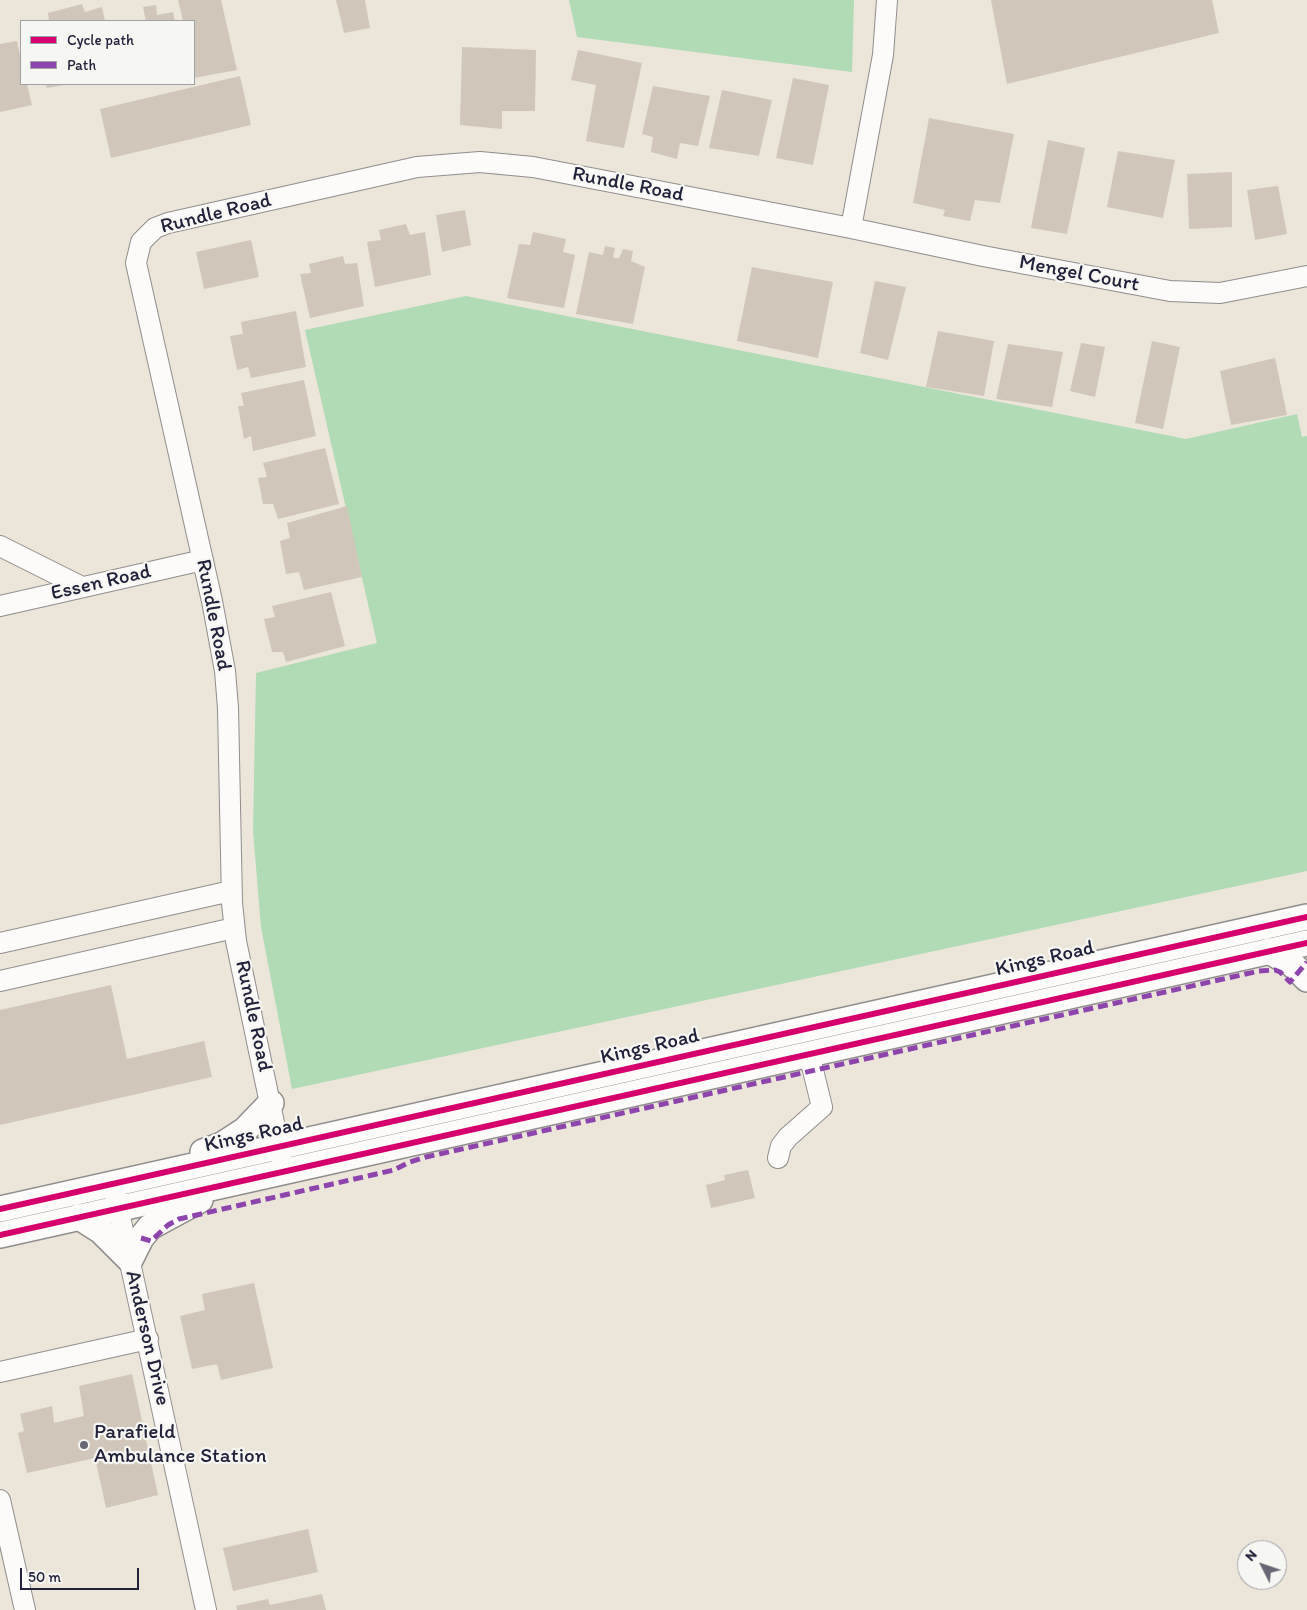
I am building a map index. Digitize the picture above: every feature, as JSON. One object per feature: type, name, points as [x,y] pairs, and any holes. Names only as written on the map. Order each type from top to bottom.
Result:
[{"type":"main road","name":"Kings Road","points":[[0,1209],[1307,917]]},
{"type":"main road","name":"Kings Road","points":[[0,1235],[1307,942]]},
{"type":"main road","points":[[1269,951],[1292,964],[1307,979]]},
{"type":"main road","points":[[138,1178],[222,1145],[245,1130],[271,1103]]},
{"type":"main road","points":[[79,1217],[101,1231],[130,1260],[141,1238],[155,1224],[177,1210],[241,1181]]},
{"type":"street","points":[[852,228],[883,55],[886,0]]},
{"type":"street","name":"Rundle Road","points":[[284,1171],[234,928],[231,890],[228,708],[225,671],[203,560],[136,263],[141,242],[154,228],[400,170],[480,162],[533,167],[852,228]]},
{"type":"street","name":"Mengel Court","points":[[852,228],[983,256],[1170,291],[1220,293],[1245,290],[1307,276]]},
{"type":"street","points":[[0,546],[82,588]]},
{"type":"street","name":"Essen Road","points":[[0,606],[203,560]]},
{"type":"street","points":[[0,943],[231,890]]},
{"type":"street","points":[[0,981],[234,928]]},
{"type":"street","points":[[778,1158],[781,1146],[788,1137],[822,1107],[809,1054]]},
{"type":"street","name":"Anderson Drive","points":[[113,1184],[206,1610]]},
{"type":"street","points":[[0,1372],[148,1339]]},
{"type":"street","points":[[0,1500],[25,1610]]},
{"type":"green space","points":[[569,0],[854,0],[852,72],[577,37]]},
{"type":"green space","points":[[466,296],[1186,439],[1297,414],[1302,437],[1307,436],[1307,871],[292,1089],[261,927],[253,831],[256,673],[377,643],[305,330]]},
{"type":"building","points":[[178,0],[221,0],[237,70],[195,78],[195,20],[183,20]]},
{"type":"building","points":[[336,0],[365,0],[370,28],[344,33]]},
{"type":"building","points":[[991,0],[1212,0],[1219,33],[1007,84]]},
{"type":"building","points":[[82,4],[85,12],[102,7],[105,20],[49,20],[48,13]]},
{"type":"building","points":[[156,5],[157,15],[173,12],[175,20],[146,20],[143,7]]},
{"type":"building","points":[[17,41],[20,55],[20,85],[27,85],[32,105],[0,112],[0,44]]},
{"type":"building","points":[[462,47],[536,50],[535,111],[502,111],[502,129],[460,125]]},
{"type":"building","points":[[578,50],[642,63],[624,148],[586,141],[596,85],[571,80]]},
{"type":"building","points":[[240,76],[251,125],[111,158],[100,109]]},
{"type":"building","points":[[793,78],[829,85],[813,165],[776,158]]},
{"type":"building","points":[[46,85],[64,85],[47,88]]},
{"type":"building","points":[[653,86],[710,96],[698,146],[680,143],[677,159],[651,152],[653,137],[642,134]]},
{"type":"building","points":[[722,90],[772,100],[759,156],[709,148]]},
{"type":"building","points":[[929,118],[1014,134],[1000,203],[975,200],[970,221],[943,216],[945,210],[913,203]]},
{"type":"building","points":[[1048,140],[1085,148],[1067,234],[1031,228]]},
{"type":"building","points":[[1118,151],[1175,160],[1163,218],[1107,207]]},
{"type":"building","points":[[1232,172],[1232,227],[1189,229],[1187,174]]},
{"type":"building","points":[[1278,186],[1287,234],[1255,240],[1247,190]]},
{"type":"building","points":[[465,210],[471,245],[442,252],[436,215]]},
{"type":"building","points":[[406,224],[410,235],[425,232],[431,275],[375,287],[367,242],[381,240],[379,230]]},
{"type":"building","points":[[533,232],[566,239],[563,252],[575,255],[564,308],[507,298],[519,244],[530,245]]},
{"type":"building","points":[[251,240],[259,277],[204,289],[196,252]]},
{"type":"building","points":[[605,246],[615,248],[613,258],[619,258],[623,249],[633,251],[631,261],[645,267],[633,324],[576,314],[589,252],[603,255]]},
{"type":"building","points":[[343,256],[345,264],[357,263],[364,306],[310,318],[300,274],[311,273],[309,264]]},
{"type":"building","points":[[752,267],[833,282],[818,358],[737,341]]},
{"type":"building","points":[[875,281],[906,287],[888,360],[860,353]]},
{"type":"building","points":[[296,311],[306,367],[251,378],[248,367],[237,370],[230,336],[243,334],[241,322]]},
{"type":"building","points":[[938,331],[994,341],[984,396],[926,387]]},
{"type":"building","points":[[1152,341],[1180,347],[1163,429],[1135,423]]},
{"type":"building","points":[[1081,343],[1105,347],[1095,397],[1070,391]]},
{"type":"building","points":[[1008,344],[1063,352],[1052,407],[996,399]]},
{"type":"building","points":[[1275,358],[1287,415],[1231,425],[1220,371]]},
{"type":"building","points":[[304,380],[316,436],[253,451],[251,436],[244,439],[238,406],[244,406],[241,393]]},
{"type":"building","points":[[325,448],[339,504],[278,519],[273,504],[263,504],[258,478],[267,477],[263,463]]},
{"type":"building","points":[[347,506],[362,577],[304,590],[299,572],[286,574],[280,541],[290,538],[287,523]]},
{"type":"building","points":[[331,592],[345,646],[286,662],[283,652],[272,652],[264,619],[275,617],[272,606]]},
{"type":"building","points":[[111,985],[127,1059],[204,1041],[212,1077],[0,1125],[0,1010]]},
{"type":"building","points":[[748,1170],[755,1198],[711,1208],[706,1185],[725,1180],[724,1175]]},
{"type":"building","points":[[254,1283],[273,1368],[221,1380],[217,1364],[192,1369],[180,1316],[205,1310],[202,1294]]},
{"type":"building","name":"Parafield Ambulance Station","points":[[132,1374],[158,1495],[106,1508],[95,1458],[27,1473],[18,1433],[24,1431],[20,1414],[52,1406],[54,1423],[84,1416],[79,1386]]},
{"type":"building","points":[[308,1529],[318,1572],[233,1591],[223,1548]]},
{"type":"building","points":[[322,1594],[326,1610],[237,1610],[236,1606],[268,1599],[270,1605]]},
{"type":"marked path","points":[[141,1238],[151,1241],[168,1225],[179,1219],[394,1170],[426,1157],[1259,971],[1275,970],[1280,972],[1290,982],[1307,962]]},
{"type":"cycle path","points":[[0,1209],[1307,917]]},
{"type":"cycle path","points":[[0,1235],[1307,943]]},
{"type":"place","name":"Parafield Ambulance Station","points":[[84,1445]]}]
